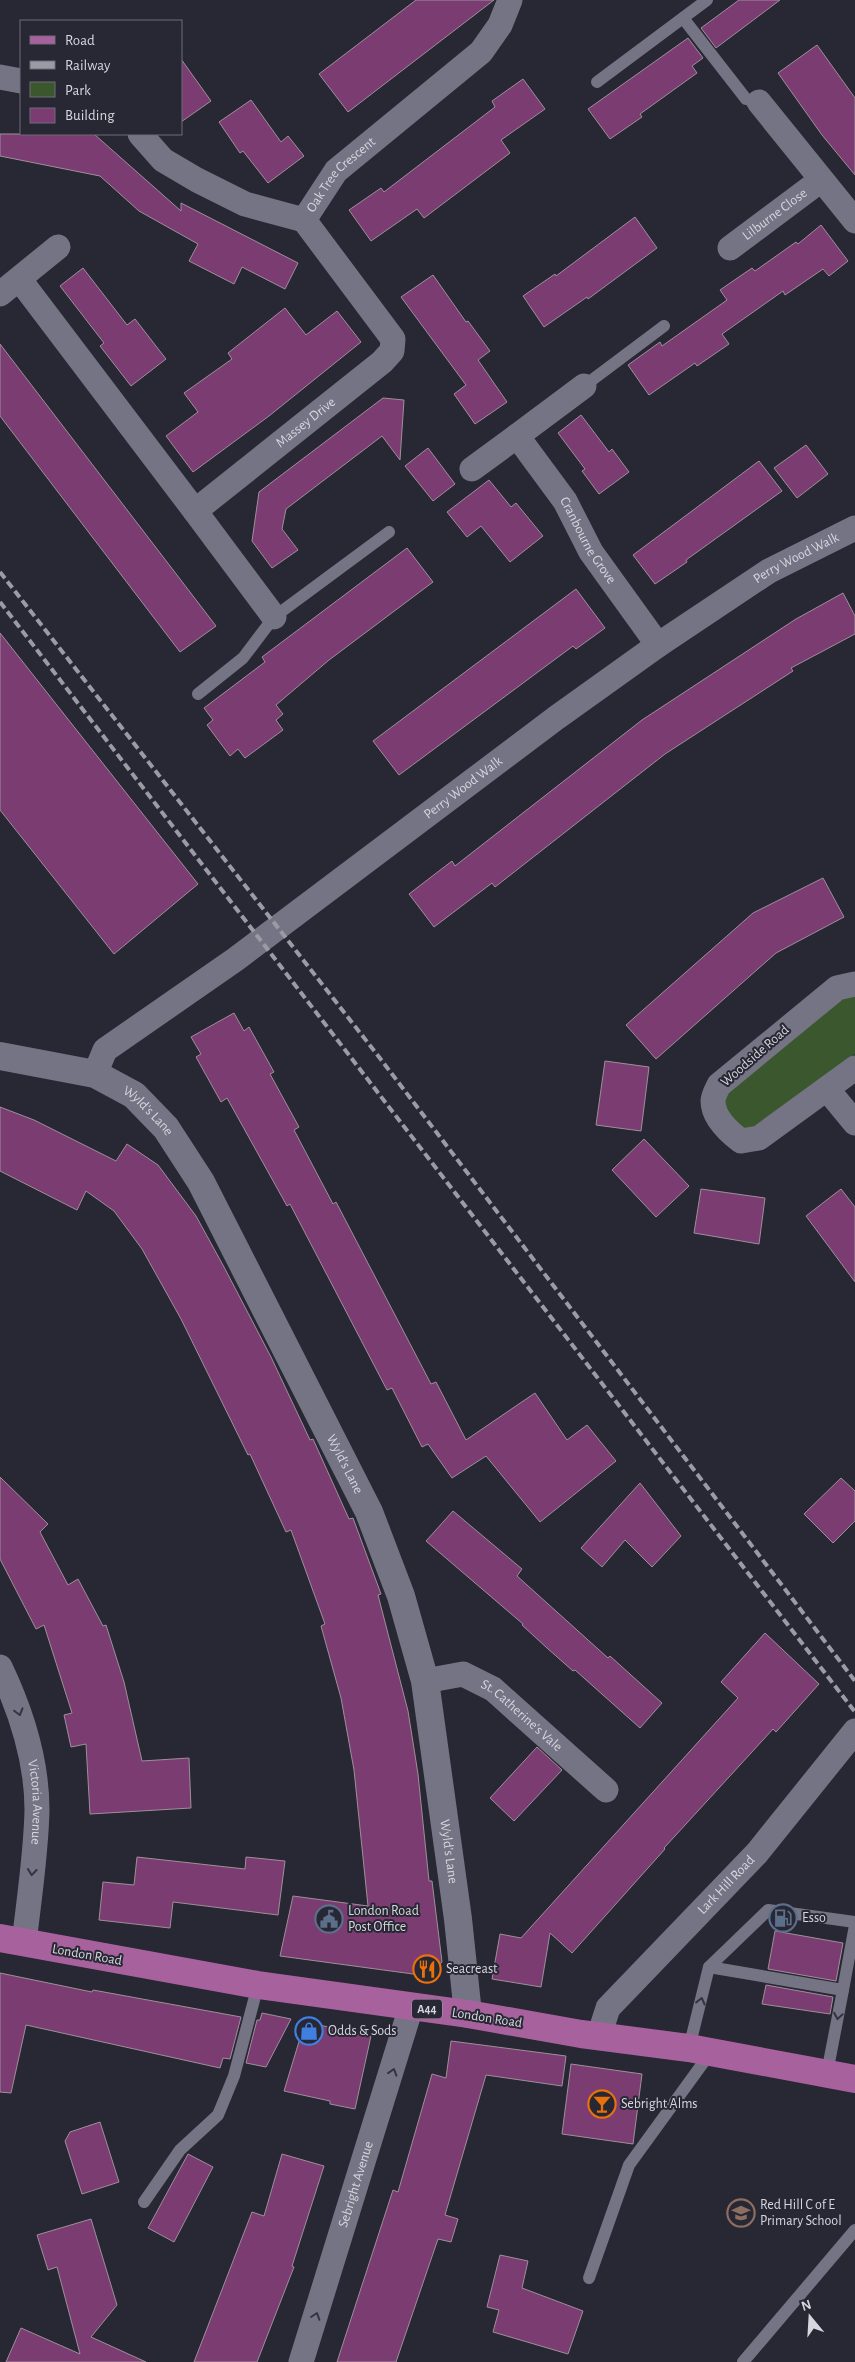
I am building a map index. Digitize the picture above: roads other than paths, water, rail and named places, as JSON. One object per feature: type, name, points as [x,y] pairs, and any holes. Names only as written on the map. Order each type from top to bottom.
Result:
[{"type":"main road","name":"Wyld's Lane","points":[[0,1056],[95,1074],[134,1095],[166,1128],[202,1182],[369,1512],[401,1596],[425,1681],[458,1919],[468,2014]]},
{"type":"main road","name":"London Road","points":[[12,1941],[258,1986],[468,2014],[599,2036],[700,2050],[855,2079]]},
{"type":"street","name":"Oak Tree Crescent","points":[[141,135],[163,160],[198,180],[245,204],[304,220],[336,171],[481,52],[500,25],[510,0]]},
{"type":"street","points":[[0,77],[20,81]]},
{"type":"street","name":"Lilburne Close","points":[[759,102],[855,221]]},
{"type":"street","name":"Lilburne Close","points":[[730,248],[820,180]]},
{"type":"street","name":"Massey Drive","points":[[195,511],[382,362],[392,351],[393,339],[304,220]]},
{"type":"street","points":[[0,294],[20,280],[58,247]]},
{"type":"street","points":[[20,280],[274,617]]},
{"type":"street","points":[[472,469],[584,386]]},
{"type":"street","name":"Cranbourne Grove","points":[[517,436],[565,501],[591,552],[658,645]]},
{"type":"street","name":"Perry Wood Walk","points":[[95,1074],[105,1050],[236,959],[658,645],[770,571],[855,528]]},
{"type":"street","name":"Woodside Road","points":[[855,984],[838,988],[719,1085],[713,1101],[720,1120],[728,1131],[741,1141],[760,1138],[855,1068]]},
{"type":"street","points":[[827,1089],[855,1123]]},
{"type":"street","name":"Victoria Avenue","points":[[0,1667],[16,1702],[30,1750],[37,1808],[33,1871],[12,1941]]},
{"type":"street","name":"St. Catherine's Vale","points":[[425,1681],[463,1674],[493,1689],[606,1790]]},
{"type":"street","name":"Lark Hill Road","points":[[599,2036],[608,2008],[757,1853],[851,1737]]},
{"type":"street","name":"Sebright Avenue","points":[[301,2362],[412,2007]]},
{"type":"lane","points":[[597,82],[707,0]]},
{"type":"lane","points":[[684,18],[746,99],[759,102]]},
{"type":"lane","points":[[584,386],[664,326]]},
{"type":"lane","points":[[198,694],[243,658],[274,617],[389,532]]},
{"type":"lane","points":[[589,2278],[629,2165],[700,2050],[709,1967],[768,1910],[855,1923],[827,2073]]},
{"type":"lane","points":[[709,1967],[843,1990]]},
{"type":"lane","points":[[144,2202],[180,2150],[218,2115],[234,2076],[258,1986]]},
{"type":"lane","points":[[743,2362],[855,2230]]},
{"type":"railway","points":[[0,572],[379,1057],[855,1681]]},
{"type":"railway","points":[[0,602],[855,1712]]},
{"type":"place","name":"Esso","points":[[783,1918]]},
{"type":"place","name":"London Road Post Office","points":[[329,1919]]},
{"type":"place","name":"Seacreast","points":[[427,1969]]},
{"type":"place","name":"Odds & Sods","points":[[309,2031]]},
{"type":"place","name":"Sebright Alms","points":[[602,2104]]},
{"type":"place","name":"Red Hill C of E Primary School","points":[[741,2213]]}]
